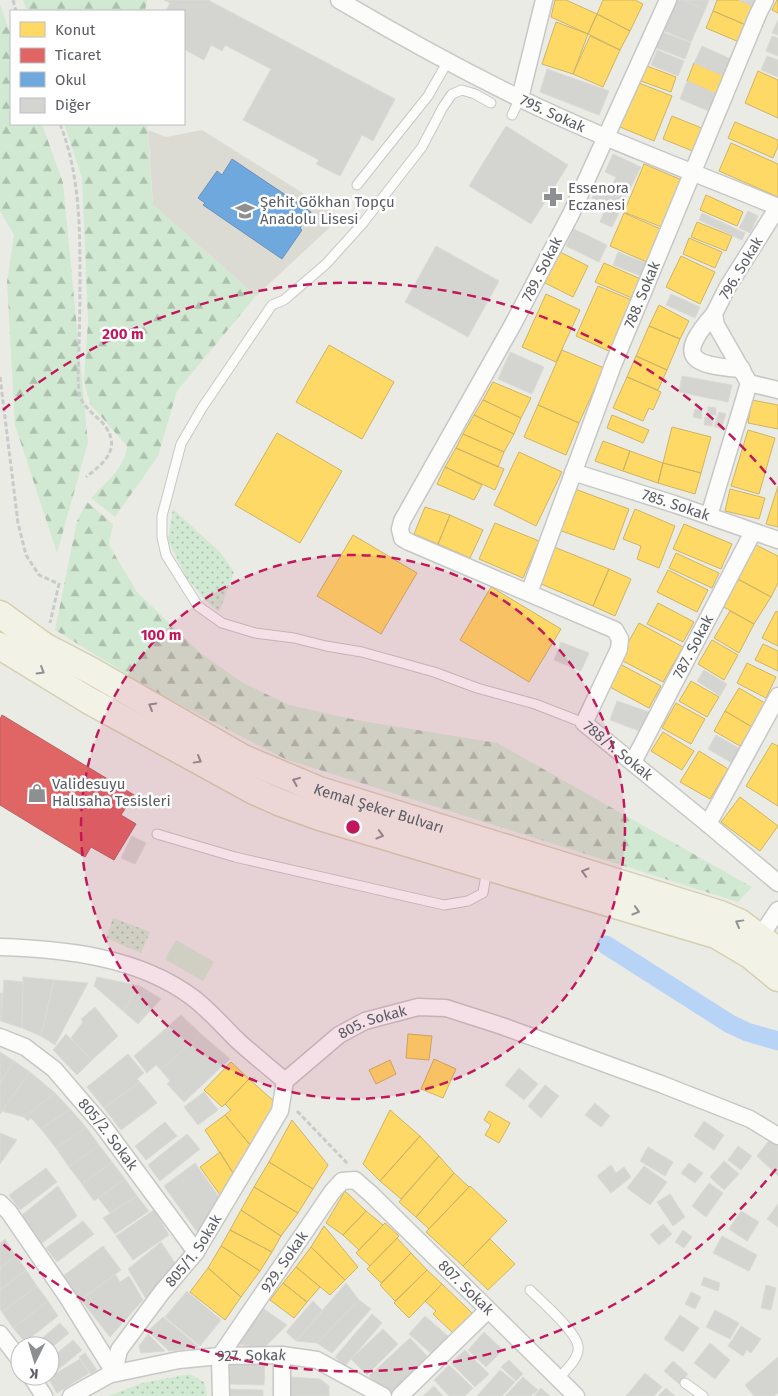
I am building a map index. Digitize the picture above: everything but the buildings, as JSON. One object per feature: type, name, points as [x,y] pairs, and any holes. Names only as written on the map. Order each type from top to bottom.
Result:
[{"type":"main road","name":"Kemal Şeker Bulvarı","points":[[0,614],[44,646],[90,670],[243,758],[273,772],[319,790],[720,914],[739,922],[769,944]]},
{"type":"main road","name":"Kemal Şeker Bulvarı","points":[[0,646],[88,700],[254,791],[281,803],[320,817],[716,935],[750,955],[778,978]]},
{"type":"street","name":"795. Sokak","points":[[339,0],[387,28],[520,98],[606,137],[778,207]]},
{"type":"street","points":[[520,98],[544,0]]},
{"type":"street","name":"789. Sokak","points":[[400,529],[402,520],[512,326],[571,214],[668,0]]},
{"type":"street","name":"788. Sokak","points":[[529,593],[613,365],[765,0]]},
{"type":"street","name":"796. Sokak","points":[[746,376],[723,339],[716,325],[714,314],[727,288],[778,207]]},
{"type":"street","points":[[714,314],[700,330],[692,347],[692,354],[700,362],[721,367],[778,390]]},
{"type":"street","points":[[709,516],[746,376]]},
{"type":"street","name":"785. Sokak","points":[[573,472],[778,540]]},
{"type":"street","name":"788/1. Sokak","points":[[400,529],[402,538],[409,542],[616,630],[620,639],[619,649],[584,723],[778,883]]},
{"type":"street","name":"787. Sokak","points":[[633,762],[753,532]]},
{"type":"street","points":[[708,824],[778,696]]},
{"type":"street","points":[[769,944],[778,910]]},
{"type":"street","points":[[0,947],[77,953],[117,962],[153,974],[192,997],[246,1048],[284,1089]]},
{"type":"street","name":"805. Sokak","points":[[284,1089],[339,1035],[365,1021],[418,1007],[446,1008],[502,1026],[661,1084],[750,1119],[778,1136]]},
{"type":"street","name":"805/2. Sokak","points":[[0,1037],[25,1047],[54,1069],[103,1126],[196,1252]]},
{"type":"street","name":"805/1. Sokak","points":[[113,1373],[119,1350],[196,1252],[280,1111],[284,1089]]},
{"type":"street","name":"807. Sokak","points":[[356,1180],[576,1396]]},
{"type":"street","name":"929. Sokak","points":[[220,1356],[332,1192],[342,1181],[356,1180]]},
{"type":"street","points":[[0,1203],[9,1212],[68,1298],[113,1373],[71,1396]]},
{"type":"street","points":[[400,1396],[488,1310]]},
{"type":"street","points":[[0,1334],[10,1347]]},
{"type":"street","points":[[282,1355],[282,1396]]},
{"type":"street","name":"927. Sokak","points":[[113,1373],[179,1360],[220,1356],[282,1355],[317,1360],[383,1396]]},
{"type":"street","points":[[220,1356],[220,1396]]},
{"type":"lane","points":[[357,184],[428,96],[448,61]]},
{"type":"lane","points":[[491,103],[475,94],[462,90],[452,94],[442,107],[422,147],[363,223],[326,264],[284,300],[272,305],[202,408],[181,444],[162,516],[162,538],[166,555],[198,606],[222,623],[255,633],[294,638],[362,652],[434,672],[477,688],[535,704],[584,723]]},
{"type":"lane","points":[[512,115],[520,98]]},
{"type":"lane","points":[[157,834],[235,857],[444,904],[468,902],[483,893],[487,866]]},
{"type":"lane","points":[[530,1290],[574,1334],[578,1347],[573,1362],[558,1379]]},
{"type":"lane","points":[[685,1383],[703,1396]]},
{"type":"path","points":[[60,125],[75,174],[78,203],[80,246],[78,382],[81,400],[108,430],[111,438],[111,450],[107,459],[86,477]]},
{"type":"path","points":[[0,377],[18,523],[26,555],[39,575],[59,584],[44,646]]},
{"type":"path","points":[[284,1089],[350,1165],[356,1180]]},
{"type":"shaded area","name":"Şehit Gökhan Topçu Anadolu Lisesi","points":[[148,130],[166,137],[202,130],[341,217],[256,296],[153,205]]},
{"type":"green space","points":[[23,0],[147,0],[145,10],[27,10]]},
{"type":"green space","points":[[0,4],[10,33],[10,125],[42,125],[63,183],[88,443],[57,553],[15,425],[7,282],[14,235],[0,211]]},
{"type":"green space","points":[[64,125],[147,125],[153,205],[256,296],[177,391],[158,456],[115,517],[91,498],[118,468],[127,446],[90,404],[84,382],[88,321],[82,178]]},
{"type":"green space","points":[[87,502],[113,524],[109,545],[137,592],[200,653],[243,683],[289,705],[356,720],[497,743],[752,887],[738,902],[285,759],[161,695],[55,630],[77,521]]},
{"type":"green space","points":[[173,509],[220,552],[234,572],[219,612],[206,601],[186,577],[168,540]]},
{"type":"green space","points":[[113,918],[150,932],[141,953],[106,938]]},
{"type":"green space","points":[[176,940],[214,962],[203,981],[165,959]]},
{"type":"green space","points":[[190,1374],[204,1382],[207,1396],[109,1396],[142,1383]]},
{"type":"waterway","points":[[606,945],[730,1024],[747,1032],[778,1041]]},
{"type":"place","name":"Essenora Eczanesi","points":[[553,197]]},
{"type":"place","name":"Şehit Gökhan Topçu Anadolu Lisesi","points":[[245,211]]},
{"type":"place","name":"Validesuyu Halısaha Tesisleri","points":[[37,793]]}]
